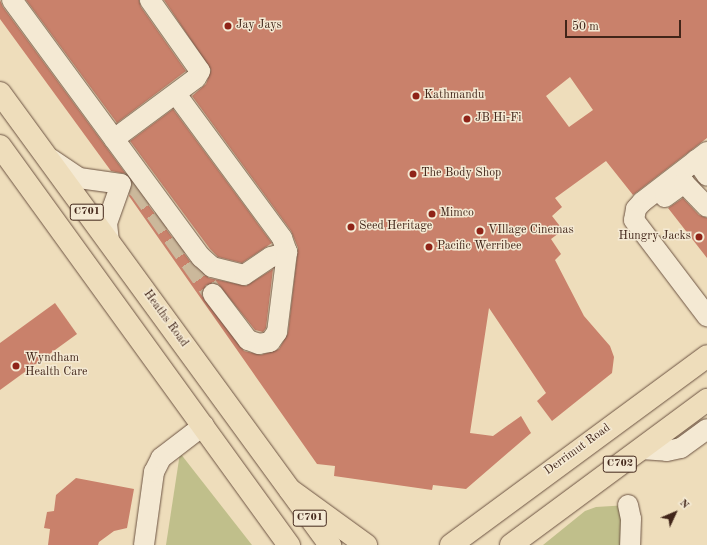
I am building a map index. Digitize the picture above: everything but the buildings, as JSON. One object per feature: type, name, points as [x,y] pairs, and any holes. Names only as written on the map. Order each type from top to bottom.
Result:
[{"type":"main road","name":"Heaths Road","points":[[0,93],[330,545]]},
{"type":"main road","name":"C701","points":[[0,146],[204,424],[289,545]]},
{"type":"main road","name":"Derrimut Road","points":[[451,545],[707,356]]},
{"type":"main road","points":[[197,363],[212,402],[211,415],[204,424]]},
{"type":"main road","name":"C702","points":[[511,545],[707,400]]},
{"type":"main road","points":[[290,490],[366,545]]},
{"type":"main road","points":[[520,545],[533,528]]},
{"type":"street","points":[[12,0],[200,257],[212,267],[244,275],[272,257],[287,252]]},
{"type":"street","points":[[114,139],[176,94],[196,78],[200,71],[199,66],[150,0]]},
{"type":"street","points":[[176,94],[282,238],[287,252],[277,332],[270,342],[259,344],[248,340],[213,294]]},
{"type":"street","points":[[44,154],[79,178],[120,184],[107,223],[108,241]]},
{"type":"street","points":[[703,163],[639,206],[634,220],[707,316]]},
{"type":"street","points":[[639,227],[658,202],[684,183],[707,207]]},
{"type":"street","points":[[144,545],[154,472],[161,458],[204,424]]},
{"type":"street","points":[[641,449],[667,451],[681,448],[707,429]]},
{"type":"street","points":[[628,505],[630,518],[630,545]]},
{"type":"shaded area","points":[[180,453],[252,545],[166,545]]},
{"type":"shaded area","points":[[628,505],[622,545],[543,545],[585,511],[596,507]]},
{"type":"tunnel","points":[[121,184],[129,183],[138,188],[213,294]]},
{"type":"place","name":"Jay Jays","points":[[228,26]]},
{"type":"place","name":"Kathmandu","points":[[416,96]]},
{"type":"place","name":"JB Hi-Fi","points":[[467,119]]},
{"type":"place","name":"The Body Shop","points":[[413,174]]},
{"type":"place","name":"Mimco","points":[[432,214]]},
{"type":"place","name":"Seed Heritage","points":[[351,227]]},
{"type":"place","name":"VIllage Cinemas","points":[[480,231]]},
{"type":"place","name":"Hungry Jacks","points":[[699,237]]},
{"type":"place","name":"Pacific Werribee","points":[[429,247]]},
{"type":"place","name":"Wyndham Health Care","points":[[16,366]]}]
